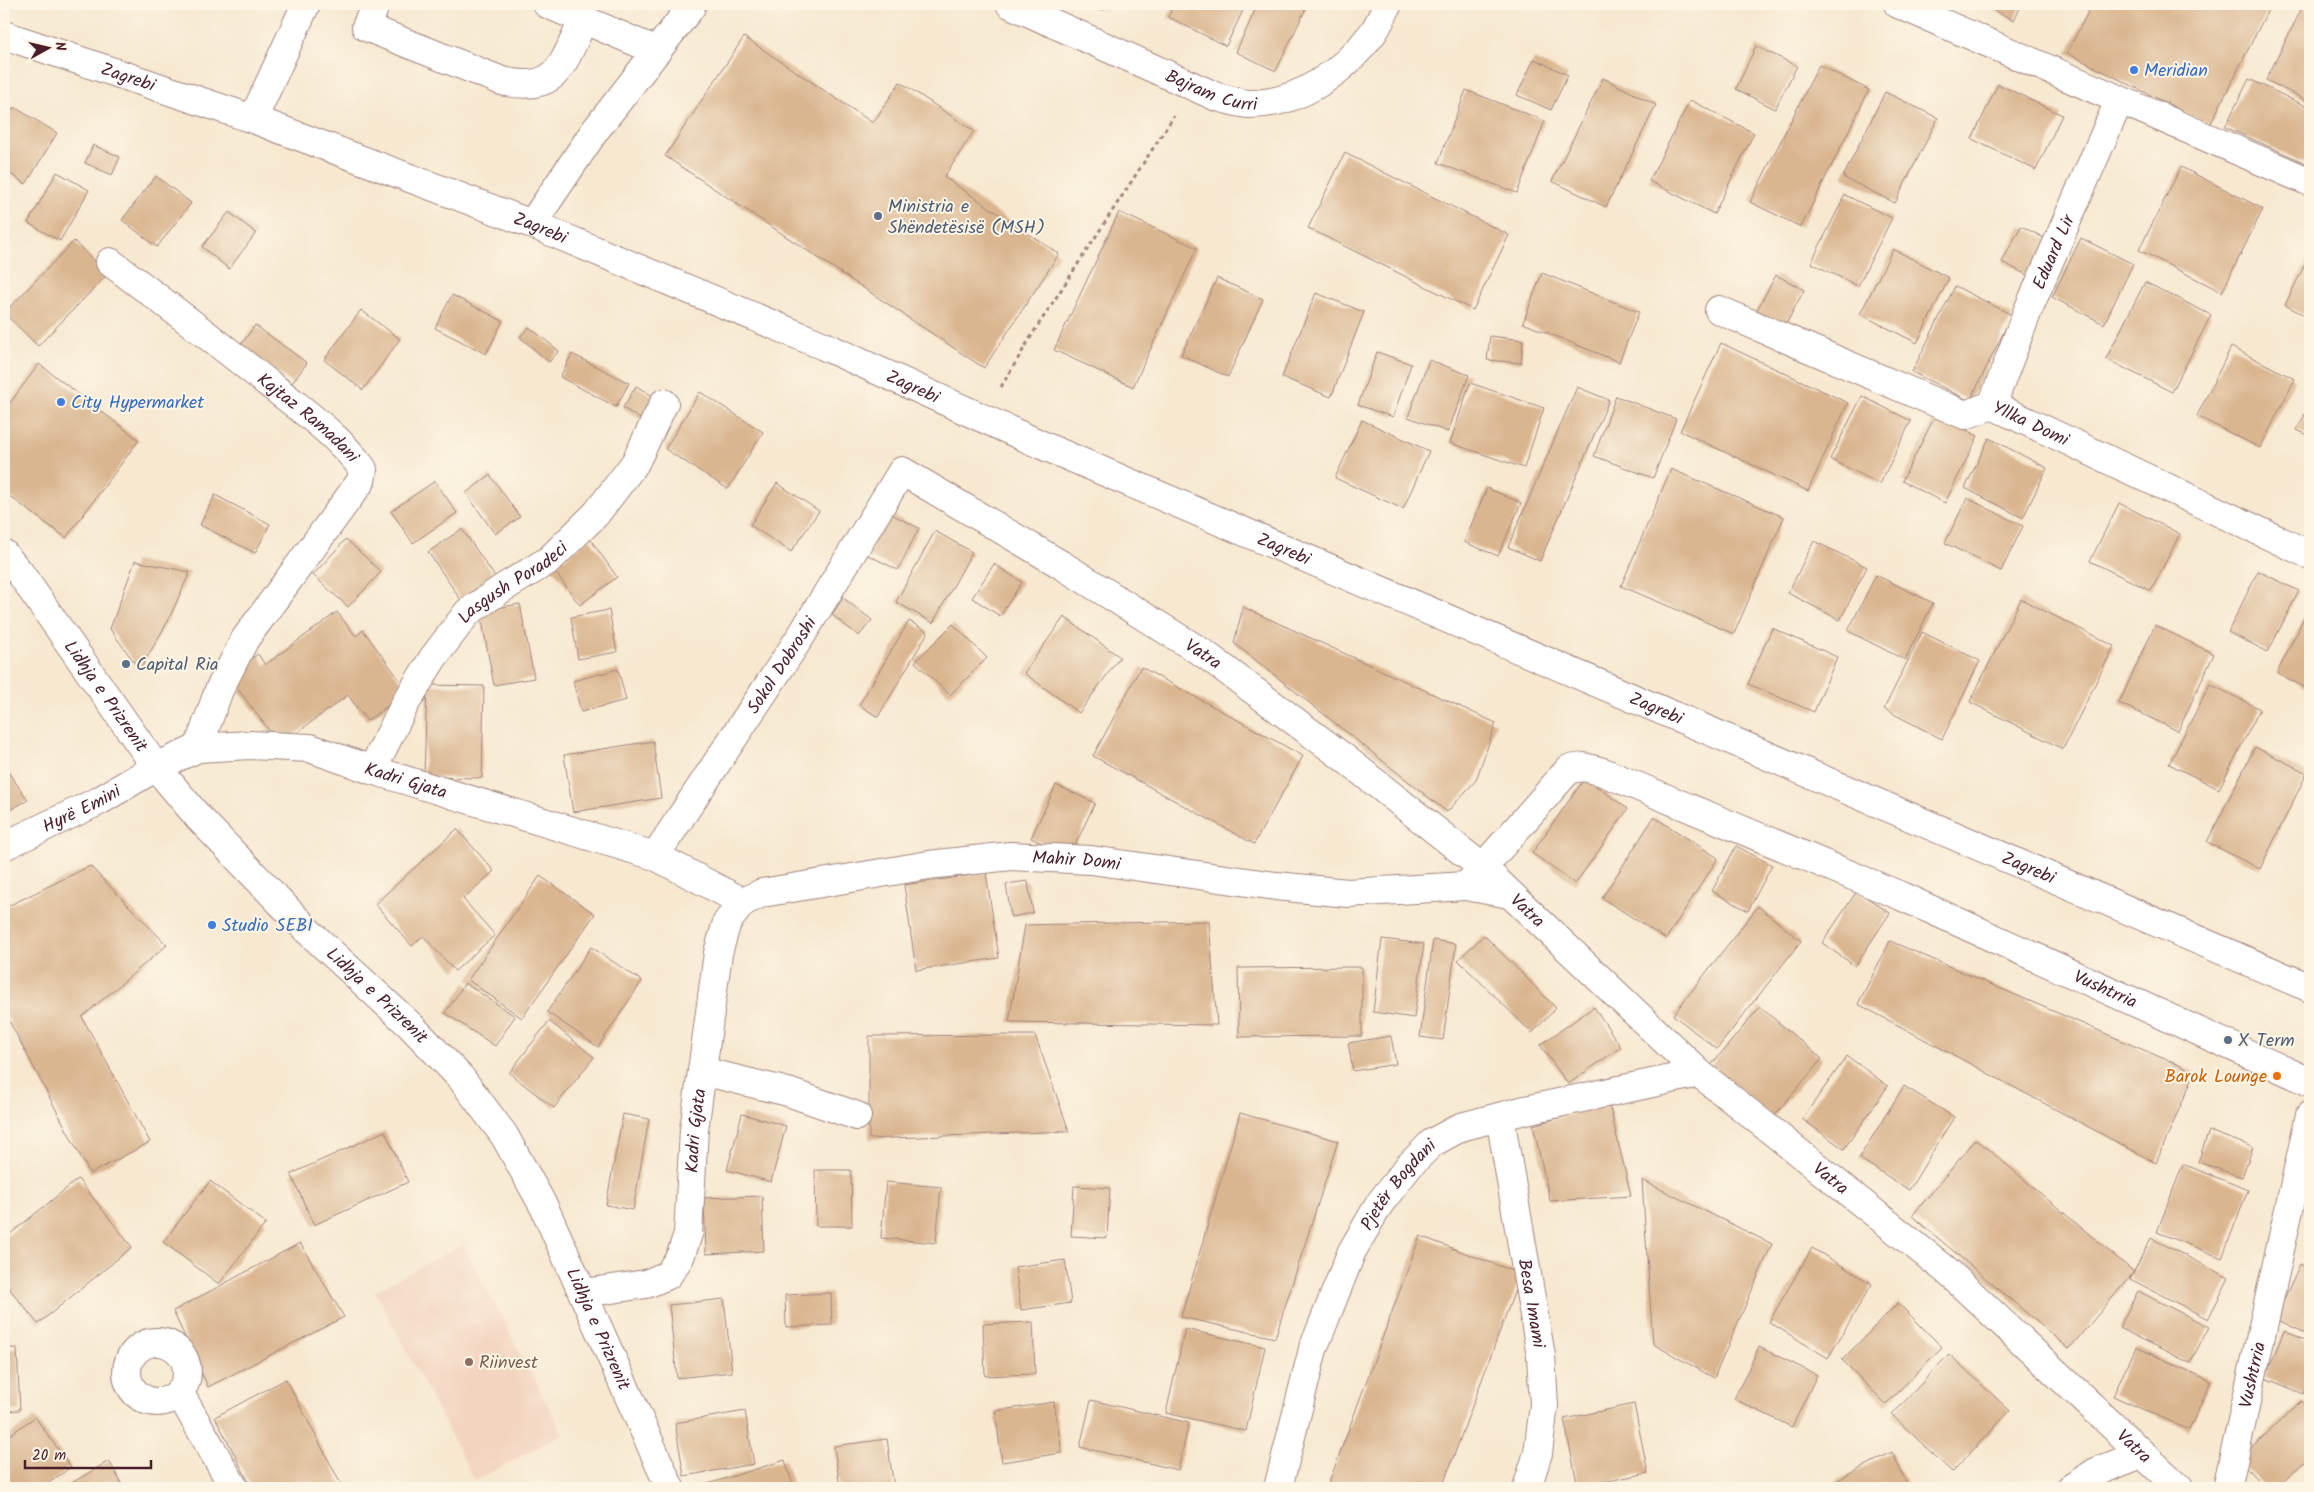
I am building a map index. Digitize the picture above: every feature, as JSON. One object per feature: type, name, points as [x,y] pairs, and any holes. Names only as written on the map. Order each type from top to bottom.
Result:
[{"type":"street","points":[[252,119],[306,4]]},
{"type":"street","points":[[376,4],[366,26],[502,81],[520,85],[538,84],[554,76],[584,20]]},
{"type":"street","points":[[547,4],[657,51]]},
{"type":"street","points":[[532,224],[594,132],[691,8],[682,4]]},
{"type":"street","name":"Bajram Curri","points":[[1010,4],[1216,97],[1248,104],[1278,102],[1310,88],[1343,66],[1373,33],[1388,4]]},
{"type":"street","points":[[1898,4],[2310,182]]},
{"type":"street","name":"Zagrebi","points":[[4,35],[252,119],[532,224],[824,346],[982,418],[2310,988]]},
{"type":"street","name":"Eduard Lir","points":[[1992,405],[2032,302],[2119,101]]},
{"type":"street","name":"Kajtaz Ramadani","points":[[110,262],[206,333],[307,414],[354,456],[362,469],[361,481],[246,639],[219,690],[198,748]]},
{"type":"street","name":"Yllka Domi","points":[[1719,310],[1965,415],[1992,405],[2310,555]]},
{"type":"street","name":"Lasgush Poradeci","points":[[372,770],[410,696],[433,658],[468,612],[549,560],[596,514],[635,463],[664,403]]},
{"type":"street","name":"Sokol Dobroshi","points":[[655,856],[801,636],[902,471]]},
{"type":"street","name":"Vatra","points":[[902,471],[1060,564],[1206,655],[1343,757],[1475,877]]},
{"type":"street","name":"Lidhja e Prizrenit","points":[[4,554],[20,573],[156,767],[199,818],[309,932],[411,1026],[461,1078],[504,1135],[544,1207],[670,1488]]},
{"type":"street","name":"Kadri Gjata","points":[[156,767],[198,748],[250,745],[310,748],[372,770],[655,856]]},
{"type":"street","name":"Hyrë Emini","points":[[4,846],[99,801],[156,767]]},
{"type":"street","name":"Vushtrria","points":[[1475,877],[1569,769],[1584,767],[1603,772],[1901,896],[2310,1082]]},
{"type":"street","points":[[655,856],[743,902]]},
{"type":"street","name":"Mahir Domi","points":[[743,902],[771,891],[929,865],[1011,856],[1091,860],[1276,886],[1348,893],[1475,877],[1509,894]]},
{"type":"street","name":"Vatra","points":[[1509,894],[1699,1073],[1946,1270],[2179,1488]]},
{"type":"street","name":"Kadri Gjata","points":[[584,1293],[646,1284],[668,1275],[680,1257],[688,1234],[694,1130],[718,953],[727,922],[743,902]]},
{"type":"street","points":[[702,1071],[788,1092],[857,1116]]},
{"type":"street","name":"Pjetër Bogdani","points":[[1278,1488],[1313,1349],[1352,1251],[1380,1203],[1409,1166],[1432,1143],[1461,1127],[1699,1073]]},
{"type":"street","name":"Vushtrria","points":[[2227,1488],[2310,1115]]},
{"type":"street","name":"Besa Imami","points":[[1500,1117],[1541,1356],[1544,1405],[1538,1453],[1527,1488]]},
{"type":"street","points":[[179,1392],[234,1488]]},
{"type":"street","points":[[2071,1488],[2096,1472],[2141,1454]]},
{"type":"path","points":[[982,418],[1035,330],[1193,86]]},
{"type":"shaded area","name":"Riinvest","points":[[463,1244],[563,1434],[475,1481],[375,1291]]},
{"type":"building","points":[[1081,4],[1106,4],[1104,10]]},
{"type":"building","points":[[1174,4],[1246,4],[1226,46],[1168,17]]},
{"type":"building","points":[[1258,4],[1308,4],[1276,71],[1236,52]]},
{"type":"building","points":[[1980,4],[2022,4],[2014,20]]},
{"type":"building","points":[[2092,4],[2271,4],[2210,125],[2067,53]]},
{"type":"building","points":[[2304,4],[2310,4],[2310,102],[2266,80]]},
{"type":"building","name":"Ministria e Shëndetësisë (MSH)","points":[[744,37],[873,123],[900,82],[974,131],[944,177],[1059,254],[984,368],[665,156]]},
{"type":"building","points":[[1756,46],[1797,66],[1775,109],[1736,89]]},
{"type":"building","points":[[1534,59],[1568,75],[1551,110],[1517,95]]},
{"type":"building","points":[[1819,65],[1869,90],[1801,227],[1750,202]]},
{"type":"building","points":[[1603,78],[1656,105],[1606,207],[1552,181]]},
{"type":"building","points":[[2249,79],[2310,108],[2310,165],[2225,127]]},
{"type":"building","points":[[1998,84],[2062,115],[2036,170],[1972,139]]},
{"type":"building","points":[[1466,90],[1545,121],[1517,193],[1438,163]]},
{"type":"building","points":[[1885,92],[1938,118],[1895,203],[1843,177]]},
{"type":"building","points":[[1690,100],[1754,133],[1714,214],[1649,181]]},
{"type":"building","points":[[14,107],[57,133],[26,184],[4,170],[4,124]]},
{"type":"building","points":[[93,145],[120,157],[112,175],[85,163]]},
{"type":"building","points":[[1345,153],[1509,235],[1473,310],[1308,228]]},
{"type":"building","points":[[2181,167],[2263,209],[2222,292],[2139,250]]},
{"type":"building","points":[[57,172],[89,190],[60,241],[28,223]]},
{"type":"building","points":[[156,176],[191,203],[157,247],[122,220]]},
{"type":"building","points":[[1845,195],[1892,218],[1858,286],[1811,263]]},
{"type":"building","points":[[229,212],[256,233],[229,269],[202,247]]},
{"type":"building","points":[[1119,212],[1197,248],[1133,387],[1054,350]]},
{"type":"building","points":[[2021,226],[2050,241],[2031,277],[2002,262]]},
{"type":"building","points":[[2081,238],[2133,264],[2104,324],[2052,297]]},
{"type":"building","points":[[74,241],[108,274],[38,346],[4,313]]},
{"type":"building","points":[[1893,249],[1949,278],[1917,343],[1860,314]]},
{"type":"building","points":[[2310,254],[2310,318],[2285,305]]},
{"type":"building","points":[[1542,273],[1639,312],[1619,362],[1523,323]]},
{"type":"building","points":[[1776,275],[1804,290],[1782,332],[1753,317]]},
{"type":"building","points":[[1217,278],[1263,299],[1228,377],[1181,355]]},
{"type":"building","points":[[2145,282],[2211,315],[2172,392],[2106,359]]},
{"type":"building","points":[[1955,286],[2012,315],[1970,401],[1912,372]]},
{"type":"building","points":[[1316,293],[1364,312],[1331,397],[1282,377]]},
{"type":"building","points":[[452,295],[503,321],[486,354],[435,328]]},
{"type":"building","points":[[361,310],[400,339],[363,390],[324,360]]},
{"type":"building","points":[[255,325],[307,363],[292,383],[241,345]]},
{"type":"building","points":[[529,327],[559,351],[549,362],[520,337]]},
{"type":"building","points":[[1490,336],[1523,340],[1521,363],[1487,360]]},
{"type":"building","points":[[1721,343],[1848,403],[1808,491],[1680,431]]},
{"type":"building","points":[[2231,347],[2295,379],[2260,448],[2197,416]]},
{"type":"building","points":[[1377,352],[1411,364],[1393,417],[1358,405]]},
{"type":"building","points":[[572,354],[629,383],[616,407],[560,377]]},
{"type":"building","points":[[1429,360],[1469,375],[1448,432],[1408,417]]},
{"type":"building","points":[[39,364],[139,440],[66,538],[4,492],[4,411]]},
{"type":"building","points":[[1470,383],[1544,408],[1524,468],[1450,443]]},
{"type":"building","points":[[636,386],[660,400],[646,423],[623,408]]},
{"type":"building","points":[[1577,387],[1609,400],[1540,561],[1508,547]]},
{"type":"building","points":[[700,392],[763,432],[728,489],[665,449]]},
{"type":"building","points":[[1616,396],[1676,419],[1653,478],[1594,456]]},
{"type":"building","points":[[1862,396],[1911,421],[1880,484],[1830,459]]},
{"type":"building","points":[[2310,404],[2310,436],[2297,430]]},
{"type":"building","points":[[1936,414],[1978,436],[1945,503],[1902,481]]},
{"type":"building","points":[[1362,420],[1429,451],[1403,509],[1335,478]]},
{"type":"building","points":[[1989,438],[2047,468],[2023,518],[1965,488]]},
{"type":"building","points":[[1671,469],[1784,517],[1734,634],[1621,586]]},
{"type":"building","points":[[490,475],[520,517],[495,534],[466,493]]},
{"type":"building","points":[[435,481],[457,513],[413,543],[391,511]]},
{"type":"building","points":[[777,483],[819,511],[791,552],[750,525]]},
{"type":"building","points":[[1487,488],[1521,503],[1498,556],[1464,542]]},
{"type":"building","points":[[215,495],[270,524],[255,553],[200,525]]},
{"type":"building","points":[[1967,498],[2023,526],[2001,571],[1945,543]]},
{"type":"building","points":[[2119,503],[2180,534],[2151,591],[2090,561]]},
{"type":"building","points":[[887,512],[919,528],[898,570],[866,554]]},
{"type":"building","points":[[462,529],[495,577],[461,600],[428,552]]},
{"type":"building","points":[[935,531],[972,552],[933,623],[896,602]]},
{"type":"building","points":[[346,539],[381,572],[348,607],[313,575]]},
{"type":"building","points":[[590,539],[617,577],[580,605],[552,568]]},
{"type":"building","points":[[1814,541],[1867,567],[1840,620],[1788,593]]},
{"type":"building","points":[[135,561],[190,572],[168,621],[140,670],[110,629]]},
{"type":"building","points":[[994,564],[1022,582],[1000,616],[972,598]]},
{"type":"building","points":[[2258,571],[2299,591],[2268,652],[2228,632]]},
{"type":"building","points":[[1876,575],[1933,603],[1905,660],[1848,631]]},
{"type":"building","points":[[843,598],[872,620],[859,636],[832,615]]},
{"type":"building","points":[[2021,599],[2114,646],[2063,749],[1970,702]]},
{"type":"building","points":[[520,604],[534,678],[494,685],[480,611]]},
{"type":"building","points":[[2310,605],[2310,690],[2277,673]]},
{"type":"building","points":[[1243,607],[1496,723],[1476,780],[1447,812],[1234,643]]},
{"type":"building","points":[[609,610],[617,652],[578,659],[571,617]]},
{"type":"building","points":[[337,612],[356,636],[363,630],[408,691],[367,721],[348,695],[280,745],[228,676],[258,654],[265,665]]},
{"type":"building","points":[[1064,617],[1120,657],[1079,713],[1024,673]]},
{"type":"building","points":[[909,621],[928,632],[878,717],[859,705]]},
{"type":"building","points":[[953,624],[987,658],[950,695],[915,662]]},
{"type":"building","points":[[2155,625],[2214,654],[2178,731],[2119,703]]},
{"type":"building","points":[[1772,628],[1837,657],[1814,712],[1748,684]]},
{"type":"building","points":[[1922,632],[1980,661],[1942,739],[1884,709]]},
{"type":"building","points":[[1141,667],[1303,756],[1254,844],[1093,756]]},
{"type":"building","points":[[618,669],[626,700],[581,712],[573,681]]},
{"type":"building","points":[[2210,684],[2260,709],[2219,789],[2169,764]]},
{"type":"building","points":[[427,685],[484,686],[482,778],[424,777]]},
{"type":"building","points":[[653,741],[661,798],[573,812],[564,755]]},
{"type":"building","points":[[2255,747],[2307,773],[2260,869],[2207,842]]},
{"type":"building","points":[[4,766],[28,800],[4,813]]},
{"type":"building","points":[[1585,778],[1628,809],[1575,884],[1532,853]]},
{"type":"building","points":[[1056,785],[1095,803],[1070,856],[1031,838]]},
{"type":"building","points":[[1654,817],[1718,858],[1666,939],[1602,898]]},
{"type":"building","points":[[457,829],[494,871],[463,899],[495,935],[455,971],[423,936],[412,946],[375,904]]},
{"type":"building","points":[[1736,846],[1772,865],[1748,911],[1712,891]]},
{"type":"building","points":[[90,866],[167,945],[82,1017],[150,1142],[90,1174],[4,1011],[4,908]]},
{"type":"building","points":[[986,873],[999,958],[916,970],[904,885]]},
{"type":"building","points":[[540,876],[595,914],[522,1018],[468,980]]},
{"type":"building","points":[[1028,881],[1033,913],[1011,917],[1006,884]]},
{"type":"building","points":[[1857,891],[1890,913],[1855,966],[1822,943]]},
{"type":"building","points":[[1758,906],[1801,941],[1717,1049],[1673,1015]]},
{"type":"building","points":[[1209,921],[1217,1025],[1009,1022],[1025,925]]},
{"type":"building","points":[[1484,935],[1556,1008],[1532,1033],[1458,960]]},
{"type":"building","points":[[1382,939],[1424,944],[1414,1018],[1373,1012]]},
{"type":"building","points":[[1433,940],[1456,944],[1443,1040],[1420,1037]]},
{"type":"building","points":[[1890,941],[2195,1072],[2156,1163],[1858,1004]]},
{"type":"building","points":[[591,947],[642,981],[598,1047],[547,1012]]},
{"type":"building","points":[[1362,967],[1362,1036],[1239,1037],[1238,968]]},
{"type":"building","points":[[465,983],[515,1016],[495,1046],[445,1013]]},
{"type":"building","points":[[1594,1007],[1621,1047],[1568,1084],[1540,1045]]},
{"type":"building","points":[[1760,1007],[1822,1059],[1773,1117],[1711,1065]]},
{"type":"building","points":[[549,1021],[594,1057],[554,1108],[509,1073]]},
{"type":"building","points":[[1035,1035],[1069,1131],[869,1139],[869,1036]]},
{"type":"building","points":[[1391,1036],[1396,1064],[1353,1071],[1348,1043]]},
{"type":"building","points":[[1847,1056],[1888,1086],[1844,1149],[1802,1119]]},
{"type":"building","points":[[1904,1086],[1954,1117],[1909,1190],[1859,1158]]},
{"type":"building","points":[[1609,1104],[1631,1196],[1550,1201],[1533,1125]]},
{"type":"building","points":[[1240,1113],[1338,1141],[1275,1338],[1181,1317]]},
{"type":"building","points":[[623,1114],[649,1119],[633,1210],[606,1205]]},
{"type":"building","points":[[742,1114],[786,1126],[771,1182],[727,1170]]},
{"type":"building","points":[[385,1131],[408,1182],[314,1225],[291,1174]]},
{"type":"building","points":[[2209,1131],[2253,1147],[2242,1177],[2198,1162]]},
{"type":"building","points":[[1976,1139],[2134,1272],[2069,1349],[1912,1216]]},
{"type":"building","points":[[2183,1164],[2248,1190],[2222,1258],[2157,1232]]},
{"type":"building","points":[[815,1170],[851,1170],[852,1226],[816,1226]]},
{"type":"building","points":[[78,1179],[132,1247],[38,1324],[4,1282],[4,1239]]},
{"type":"building","points":[[1642,1180],[1772,1244],[1714,1378],[1653,1344]]},
{"type":"building","points":[[210,1181],[266,1223],[219,1284],[163,1242]]},
{"type":"building","points":[[886,1182],[941,1187],[936,1243],[881,1238]]},
{"type":"building","points":[[1074,1186],[1110,1188],[1107,1238],[1071,1236]]},
{"type":"building","points":[[762,1196],[764,1251],[706,1254],[704,1198]]},
{"type":"building","points":[[1420,1236],[1521,1274],[1442,1488],[1327,1488]]},
{"type":"building","points":[[2151,1238],[2229,1278],[2208,1319],[2130,1279]]},
{"type":"building","points":[[300,1243],[344,1317],[208,1387],[173,1311]]},
{"type":"building","points":[[1812,1248],[1872,1284],[1828,1358],[1769,1322]]},
{"type":"building","points":[[1065,1260],[1071,1303],[1021,1310],[1015,1267]]},
{"type":"building","points":[[2300,1264],[2310,1269],[2310,1335],[2275,1319]]},
{"type":"building","points":[[2138,1291],[2209,1327],[2190,1363],[2119,1328]]},
{"type":"building","points":[[831,1293],[832,1325],[786,1327],[785,1295]]},
{"type":"building","points":[[724,1299],[732,1372],[677,1378],[669,1305]]},
{"type":"building","points":[[1898,1303],[1942,1347],[1886,1404],[1842,1360]]},
{"type":"building","points":[[1033,1322],[1035,1374],[985,1376],[983,1324]]},
{"type":"building","points":[[1185,1329],[1265,1347],[1246,1431],[1166,1413]]},
{"type":"building","points":[[2284,1331],[2310,1342],[2310,1377],[2304,1394],[2265,1378]]},
{"type":"building","points":[[1759,1347],[1817,1375],[1792,1427],[1734,1399]]},
{"type":"building","points":[[2136,1347],[2211,1381],[2189,1430],[2113,1396]]},
{"type":"building","points":[[4,1348],[17,1348],[20,1410],[4,1411]]},
{"type":"building","points":[[1949,1354],[2010,1411],[1952,1472],[1892,1415]]},
{"type":"building","points":[[286,1379],[343,1488],[252,1488],[215,1417]]},
{"type":"building","points":[[1091,1400],[1189,1423],[1178,1470],[1080,1447]]},
{"type":"building","points":[[2301,1401],[2310,1412],[2310,1456],[2277,1488],[2265,1488],[2239,1460]]},
{"type":"building","points":[[1054,1402],[1062,1453],[1002,1462],[995,1411]]},
{"type":"building","points":[[1634,1404],[1648,1473],[1578,1487],[1564,1419]]},
{"type":"building","points":[[745,1411],[754,1464],[684,1476],[675,1423]]},
{"type":"building","points":[[35,1417],[71,1467],[42,1488],[10,1488],[4,1479],[4,1439]]},
{"type":"building","points":[[887,1439],[894,1488],[840,1488],[834,1446]]},
{"type":"building","points":[[1892,1452],[1909,1488],[1823,1488]]},
{"type":"building","points":[[785,1460],[793,1486],[787,1488],[695,1488]]},
{"type":"building","points":[[109,1461],[124,1488],[63,1488]]},
{"type":"place","name":"Meridian","points":[[2134,70]]},
{"type":"place","name":"Ministria e Shëndetësisë (MSH)","points":[[878,216]]},
{"type":"place","name":"City Hypermarket","points":[[61,402]]},
{"type":"place","name":"Capital Ria","points":[[126,664]]},
{"type":"place","name":"Studio SEBI","points":[[212,925]]},
{"type":"place","name":"X Term","points":[[2228,1040]]},
{"type":"place","name":"Barok Lounge","points":[[2277,1076]]},
{"type":"place","name":"Riinvest","points":[[469,1362]]}]
